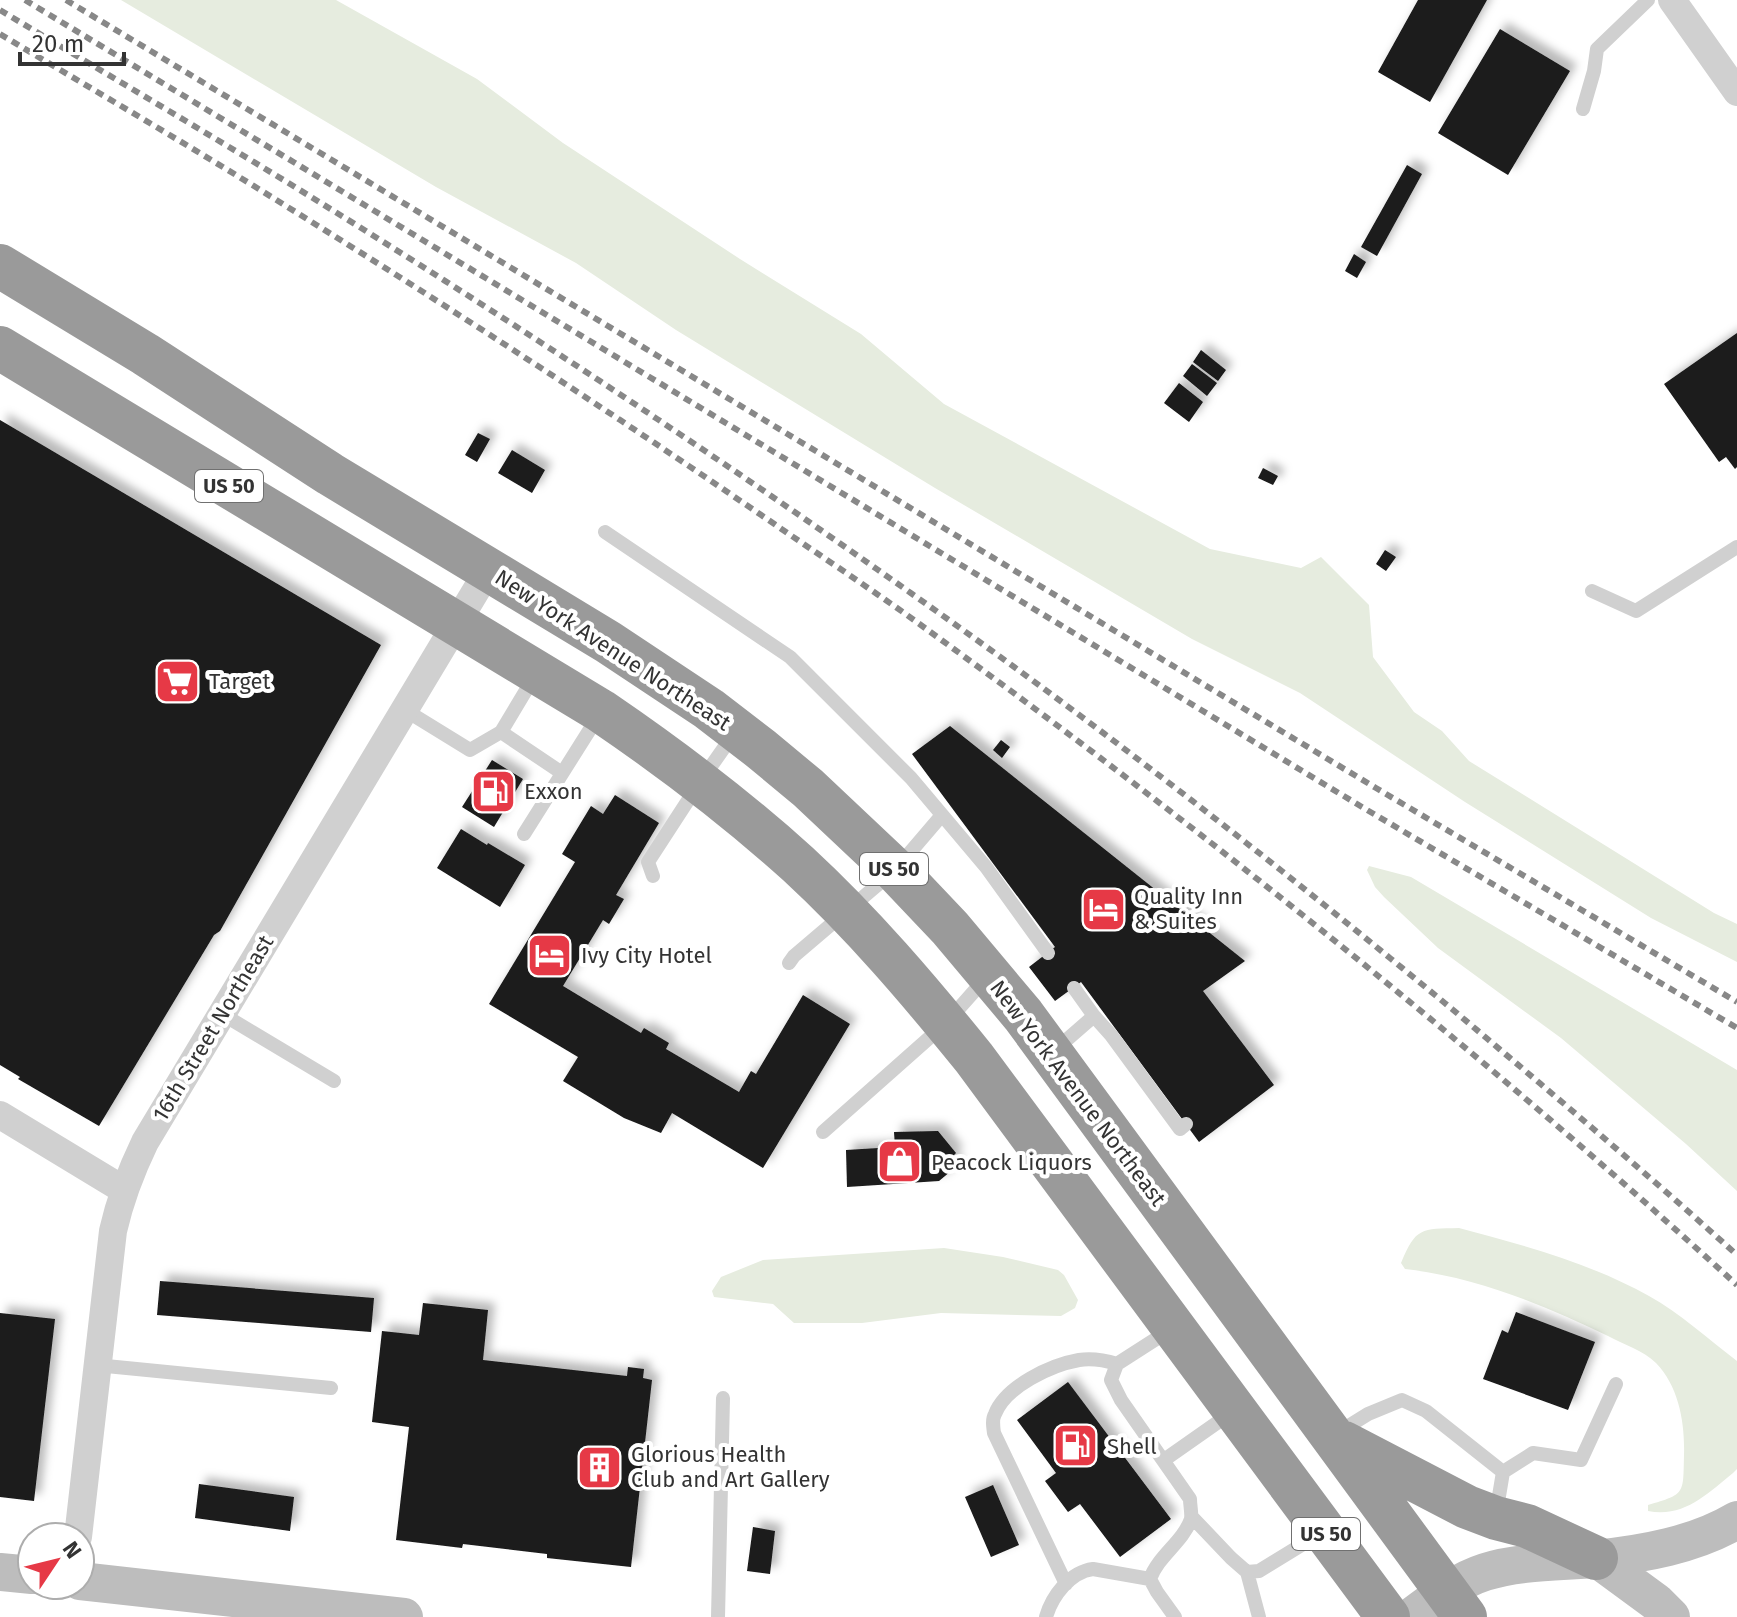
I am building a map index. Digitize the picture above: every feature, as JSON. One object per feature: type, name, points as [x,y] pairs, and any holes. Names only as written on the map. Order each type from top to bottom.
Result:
[{"type":"highway","name":"New York Avenue Northeast","points":[[0,266],[145,354],[330,474],[661,676],[737,730],[808,788],[895,870],[989,975],[1052,1053],[1456,1605]]},
{"type":"highway","name":"US 50","points":[[0,348],[601,711],[700,782],[798,865],[846,911],[946,1023],[1388,1617]]},
{"type":"highway","points":[[1332,1437],[1452,1501],[1527,1526],[1596,1558]]},
{"type":"main road","points":[[1411,1617],[1456,1605],[1475,1576],[1508,1566],[1596,1558],[1672,1546],[1711,1533],[1737,1520]]},
{"type":"main road","points":[[1596,1558],[1656,1602],[1671,1617]]},
{"type":"main road","points":[[96,1583],[404,1617]]},
{"type":"street","points":[[1672,0],[1737,92]]},
{"type":"street","name":"16th Street Northeast","points":[[80,1521],[113,1231],[124,1190],[145,1142],[489,569]]},
{"type":"street","points":[[0,1115],[124,1190]]},
{"type":"lane","points":[[1583,109],[1597,49],[1648,0]]},
{"type":"lane","points":[[605,532],[790,657],[911,778],[986,867],[1048,953]]},
{"type":"lane","points":[[1592,591],[1636,611],[1737,547]]},
{"type":"lane","points":[[405,710],[470,750],[501,732],[537,672]]},
{"type":"lane","points":[[524,834],[601,711]]},
{"type":"lane","points":[[653,876],[648,862],[737,730]]},
{"type":"lane","points":[[501,732],[562,773]]},
{"type":"lane","points":[[789,963],[895,870],[942,815]]},
{"type":"lane","points":[[823,1132],[946,1023],[989,975]]},
{"type":"lane","points":[[1074,988],[1180,1129],[1186,1124]]},
{"type":"lane","points":[[222,1014],[334,1081]]},
{"type":"lane","points":[[1052,1053],[1094,1016]]},
{"type":"lane","points":[[1150,1579],[1154,1568],[1185,1531],[1192,1517],[1190,1499],[1121,1400],[1111,1380],[1117,1364],[1173,1327]]},
{"type":"lane","points":[[1066,1584],[994,1433],[993,1416],[1003,1400],[1019,1386],[1048,1369],[1079,1360],[1102,1360],[1117,1364]]},
{"type":"lane","points":[[96,1365],[331,1388]]},
{"type":"lane","points":[[1496,1518],[1503,1472],[1533,1453],[1581,1460],[1616,1384]]},
{"type":"lane","points":[[718,1617],[723,1398]]},
{"type":"lane","points":[[1332,1437],[1368,1414],[1402,1400],[1426,1411],[1503,1472]]},
{"type":"lane","points":[[1164,1460],[1235,1411]]},
{"type":"lane","points":[[1192,1517],[1247,1572],[1259,1617]]},
{"type":"lane","points":[[1247,1572],[1259,1571],[1324,1531]]},
{"type":"lane","points":[[1046,1617],[1060,1588],[1084,1570],[1093,1569],[1150,1579],[1175,1617]]},
{"type":"shaded area","points":[[121,0],[336,0],[477,79],[563,143],[861,334],[944,404],[1210,549],[1301,568],[1321,557],[1369,605],[1373,657],[1414,712],[1442,731],[1469,761],[1714,913],[1737,924],[1737,962],[1651,918],[1465,802],[1300,693],[1192,639],[935,488],[676,330],[576,263],[436,187]]},
{"type":"shaded area","points":[[1369,866],[1411,877],[1737,1070],[1737,1191],[1561,1038],[1438,948],[1375,887],[1367,870]]},
{"type":"shaded area","points":[[1459,1228],[1556,1256],[1627,1284],[1672,1310],[1737,1361],[1737,1469],[1684,1508],[1648,1511],[1648,1505],[1676,1495],[1683,1478],[1682,1418],[1675,1394],[1664,1373],[1639,1351],[1534,1303],[1458,1278],[1405,1269],[1401,1263],[1411,1242],[1421,1232]]},
{"type":"shaded area","points":[[944,1248],[1058,1270],[1078,1300],[1075,1308],[1061,1316],[941,1313],[862,1323],[794,1323],[773,1304],[714,1297],[712,1291],[721,1277],[763,1260]]},
{"type":"building","points":[[1418,0],[1487,0],[1430,102],[1378,72]]},
{"type":"building","points":[[1500,29],[1570,71],[1508,175],[1438,133]]},
{"type":"building","points":[[1407,165],[1422,174],[1377,256],[1361,247]]},
{"type":"building","points":[[1354,254],[1366,262],[1357,278],[1345,271]]},
{"type":"building","points":[[1737,333],[1735,469],[1726,457],[1719,462],[1664,384]]},
{"type":"building","points":[[1201,350],[1226,370],[1218,381],[1193,362]]},
{"type":"building","points":[[1192,364],[1217,383],[1207,396],[1183,376]]},
{"type":"building","points":[[1179,383],[1203,402],[1189,422],[1164,403]]},
{"type":"building","points":[[0,420],[381,645],[220,931],[214,935],[99,1126],[18,1079],[20,1077],[0,1065]]},
{"type":"building","points":[[478,433],[490,439],[477,462],[465,455]]},
{"type":"building","points":[[512,450],[545,470],[532,493],[498,473]]},
{"type":"building","points":[[1263,468],[1278,476],[1273,485],[1258,478]]},
{"type":"building","points":[[1385,550],[1396,557],[1386,571],[1376,564]]},
{"type":"building","name":"Quality Inn & Suites","points":[[950,726],[1245,961],[1203,991],[1274,1085],[1199,1142],[1081,982],[1055,1001],[1029,967],[1055,947],[912,754]]},
{"type":"building","points":[[1001,740],[1010,747],[1002,758],[993,750]]},
{"type":"building","points":[[492,760],[523,779],[494,827],[462,807]]},
{"type":"building","name":"Ivy City Hotel","points":[[615,795],[659,823],[616,895],[624,899],[609,924],[603,920],[563,986],[641,1033],[644,1028],[669,1043],[666,1049],[739,1092],[751,1071],[756,1074],[803,995],[850,1024],[763,1168],[672,1113],[661,1133],[624,1118],[563,1081],[578,1057],[489,1004],[575,862],[562,854],[591,806],[603,814]]},
{"type":"building","points":[[461,829],[525,865],[500,907],[437,868]]},
{"type":"building","name":"Peacock Liquors","points":[[938,1131],[956,1153],[951,1158],[957,1166],[939,1181],[847,1187],[846,1150],[895,1147],[894,1132]]},
{"type":"building","points":[[160,1281],[374,1298],[371,1332],[157,1315]]},
{"type":"building","points":[[423,1303],[488,1310],[483,1360],[627,1376],[628,1367],[644,1369],[643,1378],[652,1380],[631,1567],[547,1558],[547,1554],[463,1544],[462,1548],[396,1540],[409,1427],[372,1422],[382,1331],[419,1335]]},
{"type":"building","points":[[1516,1312],[1595,1342],[1568,1410],[1483,1379],[1502,1330],[1508,1333]]},
{"type":"building","points":[[0,1313],[55,1319],[34,1501],[0,1497]]},
{"type":"building","name":"Shell","points":[[1068,1382],[1171,1519],[1120,1557],[1080,1504],[1068,1512],[1045,1481],[1056,1473],[1017,1420]]},
{"type":"building","points":[[199,1484],[294,1497],[290,1531],[195,1518]]},
{"type":"building","points":[[993,1485],[1019,1545],[991,1557],[965,1497]]},
{"type":"building","points":[[753,1527],[775,1531],[770,1574],[747,1571]]},
{"type":"railway","points":[[25,0],[1362,807],[1737,1028]]},
{"type":"railway","points":[[66,0],[1737,1002]]},
{"type":"railway","points":[[0,10],[295,187],[531,336],[763,490],[984,645],[1188,797],[1387,955],[1737,1255]]},
{"type":"railway","points":[[0,34],[251,184],[474,325],[907,615],[1121,774],[1332,938],[1537,1109],[1737,1285]]},
{"type":"place","name":"Target","points":[[178,681]]},
{"type":"place","name":"Exxon","points":[[493,791]]},
{"type":"place","name":"Quality Inn & Suites","points":[[1103,909]]},
{"type":"place","name":"Ivy City Hotel","points":[[550,955]]},
{"type":"place","name":"Peacock Liquors","points":[[900,1162]]},
{"type":"place","name":"Shell","points":[[1076,1446]]},
{"type":"place","name":"Glorious Health Club and Art Gallery","points":[[600,1467]]}]
